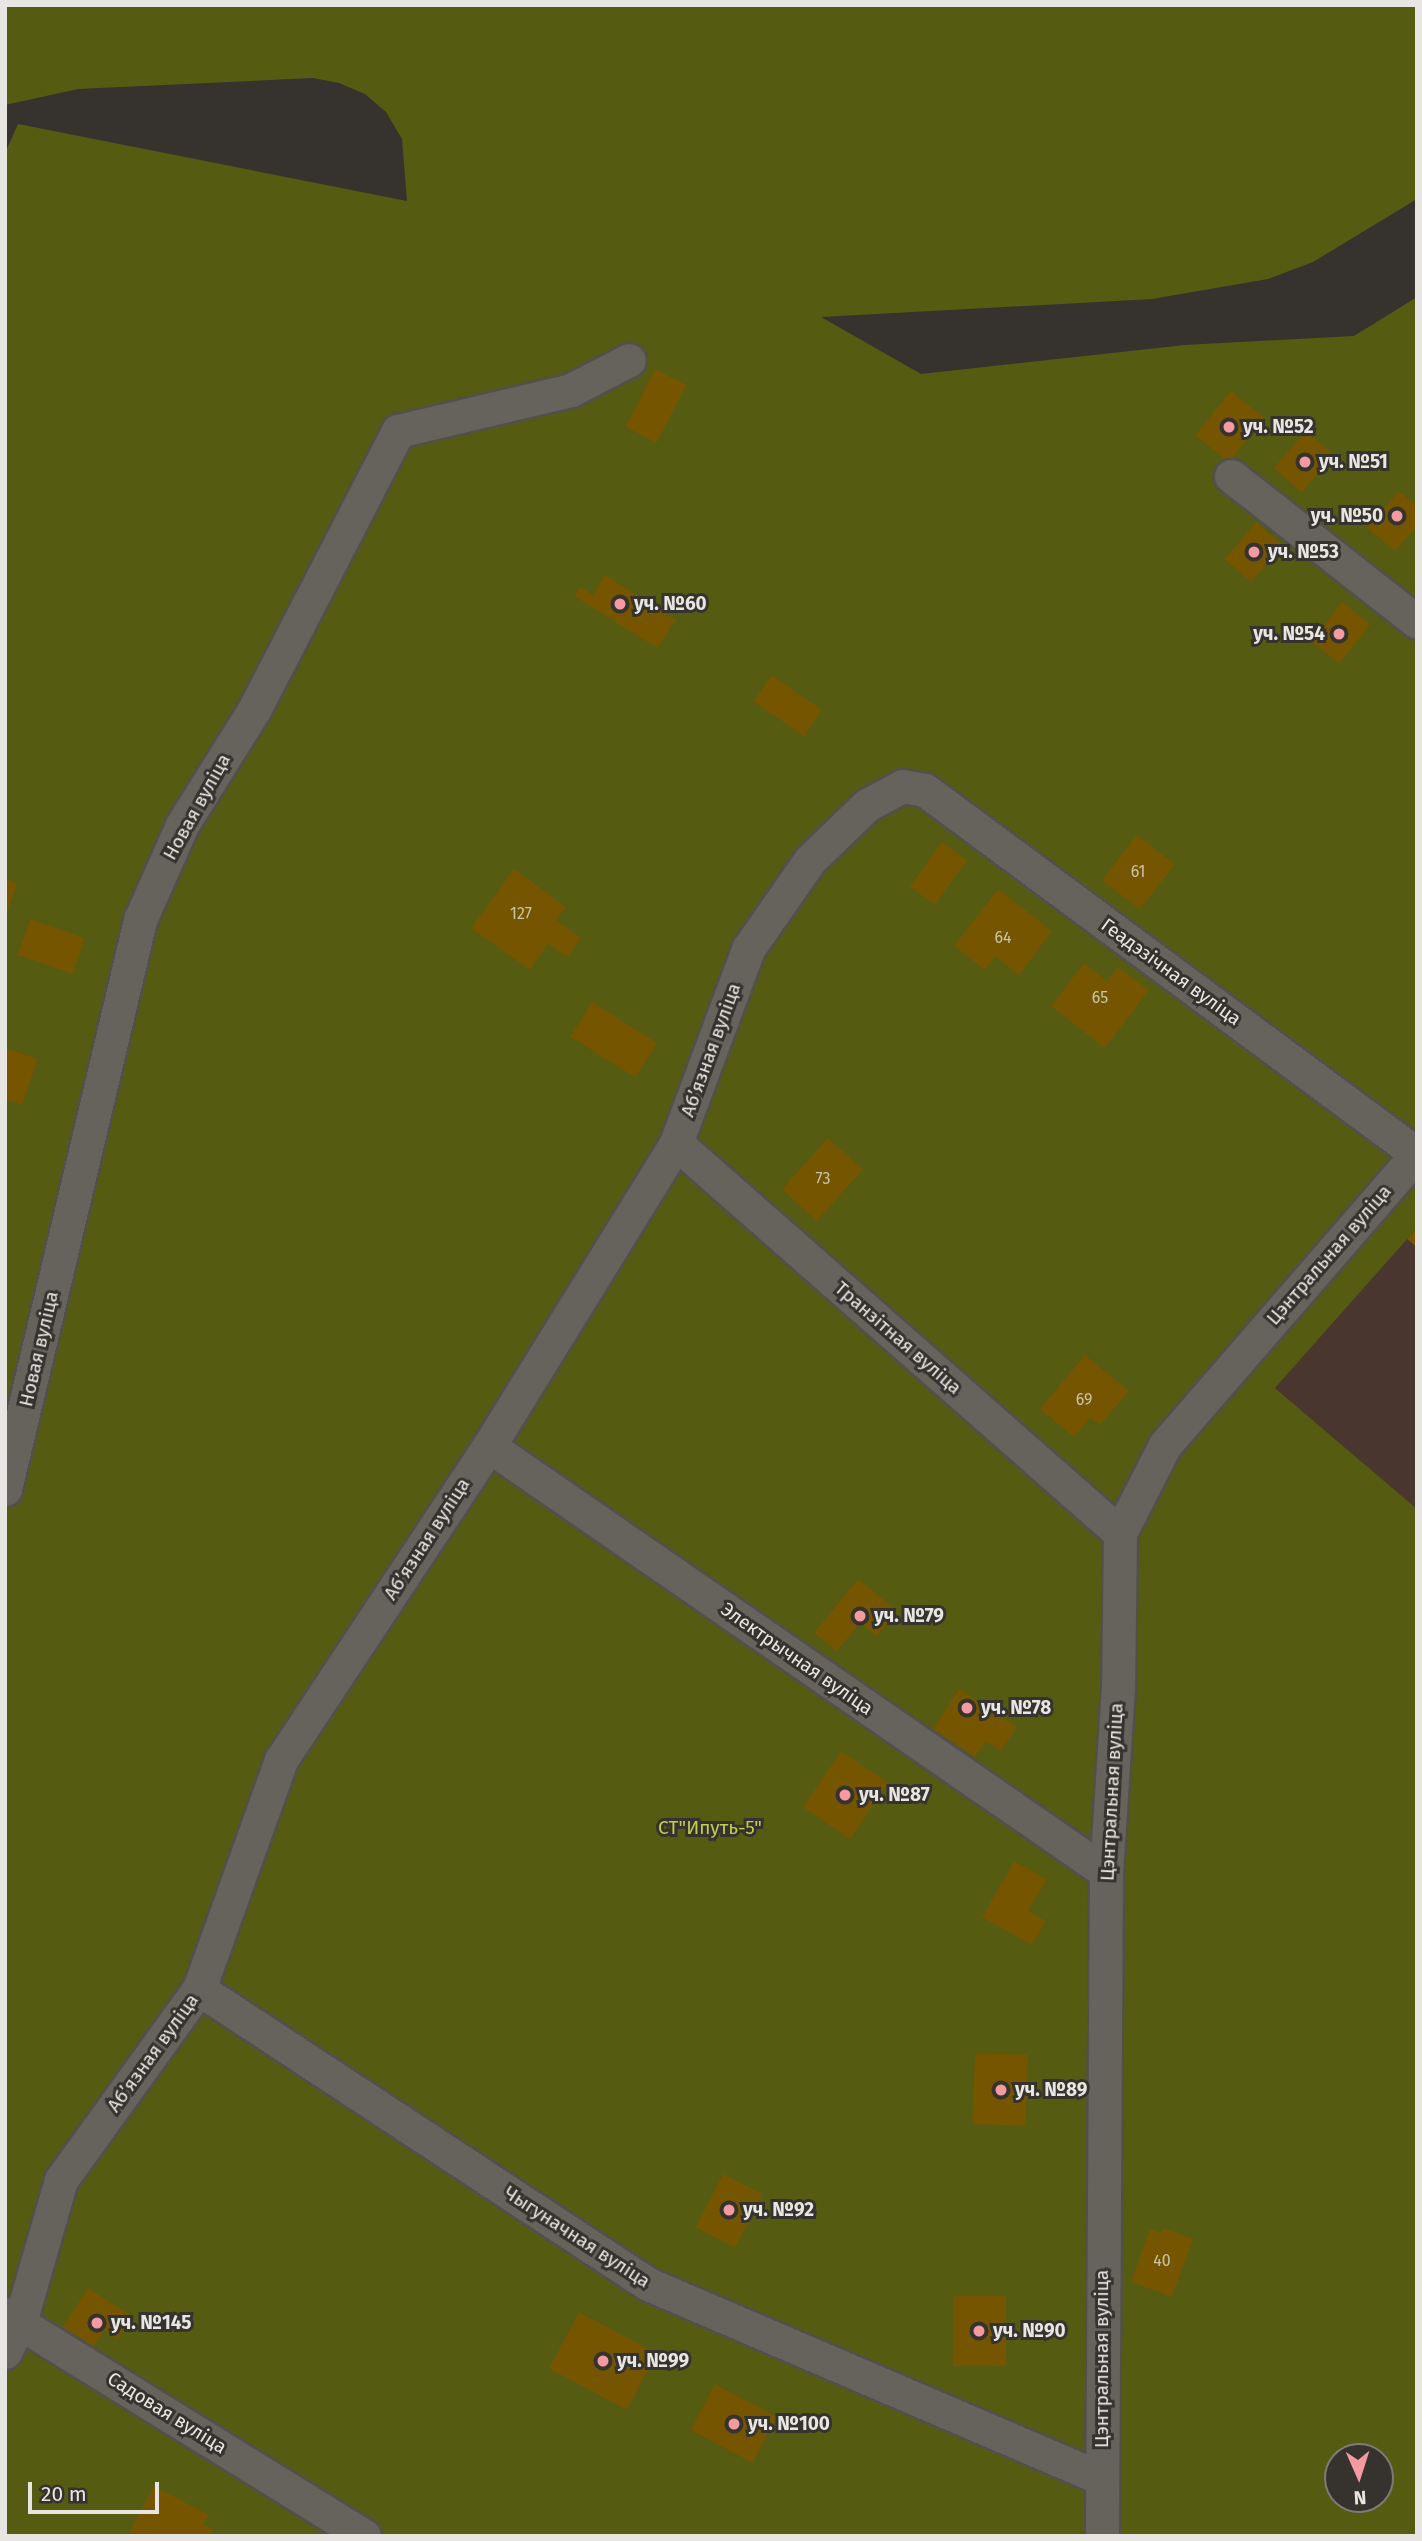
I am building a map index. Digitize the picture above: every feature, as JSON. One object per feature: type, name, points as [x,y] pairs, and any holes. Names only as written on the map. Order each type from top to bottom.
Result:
[{"type":"street","name":"Новая вуліца","points":[[5,1489],[140,919],[182,825],[255,708],[398,431],[571,390],[629,360]]},
{"type":"street","points":[[1231,476],[1417,622]]},
{"type":"street","name":"Абʼязная вуліца","points":[[5,2352],[13,2318],[61,2180],[199,1989],[281,1760],[489,1446],[676,1143],[748,949],[810,860],[867,804],[902,786],[925,790]]},
{"type":"street","name":"Геадэзічная вуліца","points":[[925,790],[1417,1154]]},
{"type":"street","name":"Транзітная вуліца","points":[[676,1143],[1120,1533]]},
{"type":"street","name":"Цэнтральная вуліца","points":[[1102,2536],[1106,1872],[1118,1687],[1120,1533],[1165,1445],[1417,1154]]},
{"type":"street","name":"Электрычная вуліца","points":[[489,1446],[1106,1872]]},
{"type":"street","name":"Чыгуначная вуліца","points":[[199,1989],[648,2284],[1101,2478]]},
{"type":"street","name":"Садовая вуліца","points":[[13,2318],[364,2536]]},
{"type":"shaded area","points":[[1417,1228],[1417,1509],[1275,1388]]},
{"type":"green space","name":"СТ\"Ипуть-5\"","points":[[5,5],[1417,5],[1417,199],[1313,262],[1268,279],[1152,299],[821,317],[921,374],[1185,345],[1354,336],[1417,297],[1417,1228],[1275,1388],[1417,1509],[1417,2536],[5,2536],[5,153],[18,124],[407,201],[402,139],[386,112],[365,94],[339,83],[313,78],[78,89],[5,105]]},
{"type":"building","points":[[655,369],[686,385],[657,443],[625,427]]},
{"type":"building","name":"уч. №52","points":[[1231,391],[1264,418],[1229,462],[1195,435]]},
{"type":"building","name":"уч. №51","points":[[1306,431],[1334,455],[1302,492],[1274,468]]},
{"type":"building","name":"уч. №50","points":[[1399,491],[1417,506],[1417,526],[1395,551],[1367,528]]},
{"type":"building","name":"уч. №53","points":[[1256,522],[1283,544],[1251,582],[1225,560]]},
{"type":"building","name":"уч. №60","points":[[605,575],[676,620],[657,648],[574,596],[580,587],[593,595]]},
{"type":"building","name":"уч. №54","points":[[1342,602],[1370,624],[1340,664],[1311,641]]},
{"type":"building","points":[[772,675],[822,710],[804,736],[754,701]]},
{"type":"building","points":[[1137,835],[1175,865],[1140,909],[1102,880]]},
{"type":"building","points":[[942,842],[967,860],[935,905],[910,886]]},
{"type":"building","points":[[514,869],[566,907],[556,920],[581,938],[567,957],[548,944],[530,970],[471,928]]},
{"type":"building","points":[[5,879],[17,883],[6,917],[5,917]]},
{"type":"building","points":[[998,889],[1052,931],[1019,975],[995,956],[985,970],[954,946]]},
{"type":"building","points":[[30,919],[85,938],[72,974],[18,955]]},
{"type":"building","points":[[1084,963],[1107,981],[1118,967],[1149,990],[1105,1048],[1051,1006]]},
{"type":"building","points":[[592,1002],[657,1043],[636,1078],[570,1037]]},
{"type":"building","points":[[5,1048],[38,1059],[22,1105],[5,1099]]},
{"type":"building","points":[[828,1138],[863,1169],[817,1221],[782,1189]]},
{"type":"building","points":[[1417,1228],[1417,1247],[1407,1239]]},
{"type":"building","points":[[1085,1355],[1129,1391],[1100,1425],[1090,1418],[1074,1437],[1040,1409]]},
{"type":"building","name":"уч. №79","points":[[858,1579],[897,1610],[877,1636],[860,1623],[837,1651],[814,1633]]},
{"type":"building","name":"уч. №78","points":[[959,1689],[1017,1727],[1001,1751],[986,1741],[975,1757],[933,1729]]},
{"type":"building","name":"уч. №87","points":[[841,1751],[888,1783],[850,1839],[803,1807]]},
{"type":"building","points":[[1014,1861],[1047,1879],[1028,1911],[1046,1921],[1032,1945],[982,1917]]},
{"type":"building","name":"уч. №89","points":[[975,2053],[1028,2055],[1025,2126],[973,2124]]},
{"type":"building","name":"уч. №92","points":[[723,2174],[762,2194],[735,2247],[696,2227]]},
{"type":"building","points":[[1163,2228],[1193,2239],[1172,2297],[1131,2282],[1150,2229],[1161,2233]]},
{"type":"building","name":"уч. №145","points":[[88,2288],[132,2316],[118,2339],[104,2330],[89,2353],[59,2333]]},
{"type":"building","name":"уч. №90","points":[[953,2296],[1006,2296],[1006,2366],[953,2366]]},
{"type":"building","name":"уч. №99","points":[[579,2312],[657,2353],[627,2410],[549,2369]]},
{"type":"building","name":"уч. №100","points":[[715,2384],[777,2417],[752,2463],[691,2430]]},
{"type":"building","points":[[154,2486],[209,2515],[203,2525],[214,2530],[211,2536],[129,2533]]},
{"type":"place","name":"уч. №52","points":[[1229,427]]},
{"type":"place","name":"уч. №51","points":[[1305,462]]},
{"type":"place","name":"уч. №50","points":[[1397,516]]},
{"type":"place","name":"уч. №53","points":[[1254,552]]},
{"type":"place","name":"уч. №60","points":[[620,604]]},
{"type":"place","name":"уч. №54","points":[[1339,634]]},
{"type":"place","name":"уч. №79","points":[[860,1616]]},
{"type":"place","name":"уч. №78","points":[[967,1708]]},
{"type":"place","name":"уч. №87","points":[[845,1795]]},
{"type":"place","name":"уч. №89","points":[[1001,2090]]},
{"type":"place","name":"уч. №92","points":[[729,2210]]},
{"type":"place","name":"уч. №145","points":[[97,2323]]},
{"type":"place","name":"уч. №90","points":[[979,2331]]},
{"type":"place","name":"уч. №99","points":[[603,2361]]},
{"type":"place","name":"уч. №100","points":[[734,2424]]}]
